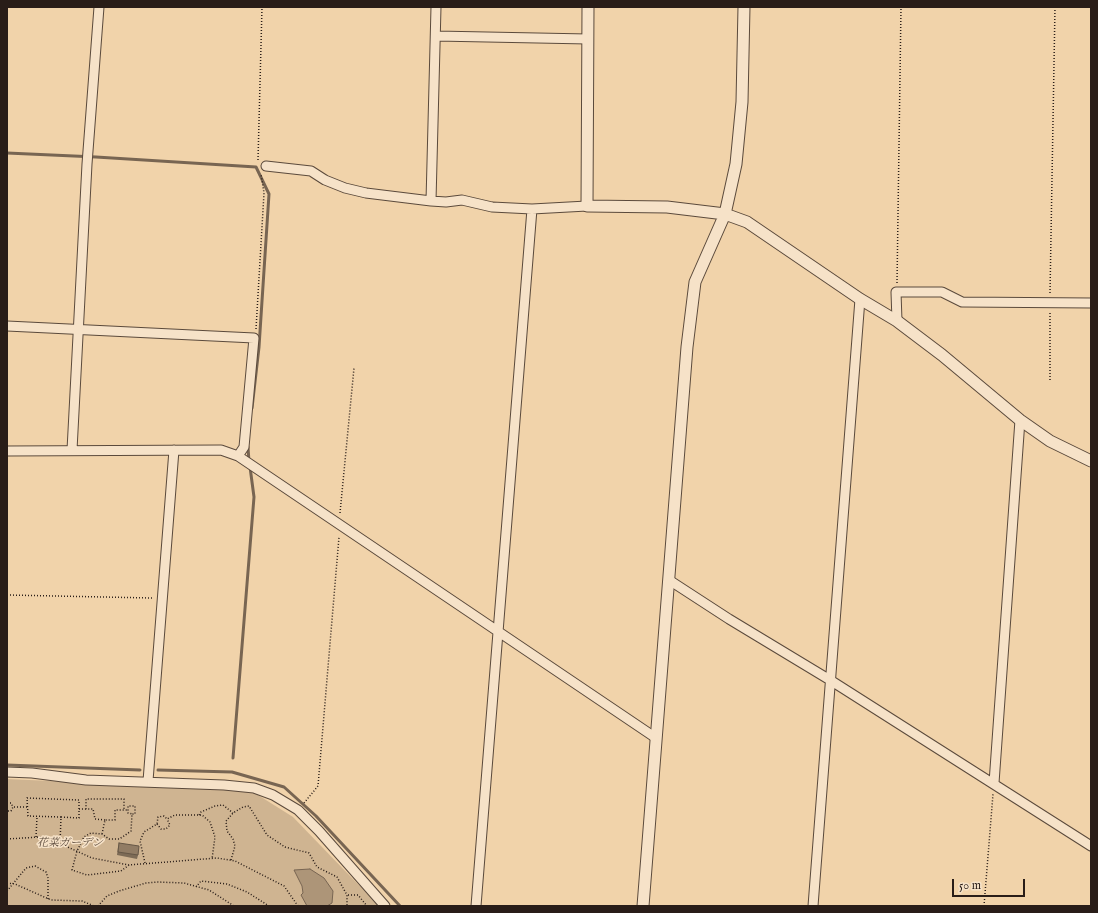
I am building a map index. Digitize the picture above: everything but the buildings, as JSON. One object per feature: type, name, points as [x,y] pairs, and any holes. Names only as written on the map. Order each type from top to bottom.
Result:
[{"type":"street","points":[[72,450],[87,172],[99,7]]},
{"type":"street","points":[[431,201],[436,7]]},
{"type":"street","points":[[587,206],[588,7]]},
{"type":"street","points":[[644,906],[687,347],[695,282],[724,214],[736,164],[742,102],[744,7]]},
{"type":"street","points":[[436,36],[588,39]]},
{"type":"street","points":[[266,166],[310,171],[326,180],[352,190],[431,201],[446,202],[462,200],[492,207],[532,209],[587,206],[667,207],[724,214],[747,222],[860,299],[896,321],[942,355],[1020,420],[1050,441],[1091,461]]},
{"type":"street","points":[[476,906],[532,209]]},
{"type":"street","points":[[896,321],[896,292],[942,292],[962,302],[1091,303]]},
{"type":"street","points":[[813,906],[860,299]]},
{"type":"street","points":[[7,326],[254,338],[244,447],[238,456]]},
{"type":"street","points":[[994,784],[1020,420]]},
{"type":"street","points":[[148,781],[174,450]]},
{"type":"street","points":[[7,451],[221,450],[238,456],[656,738]]},
{"type":"street","points":[[669,580],[729,619],[830,680],[1091,846]]},
{"type":"street","points":[[7,772],[32,773],[86,780],[148,781],[254,788],[273,795],[298,810],[319,831],[386,906]]},
{"type":"path","points":[[258,160],[262,7]]},
{"type":"path","points":[[896,292],[900,7]]},
{"type":"path","points":[[1050,381],[1055,7]]},
{"type":"path","points":[[255,336],[264,193],[261,173]]},
{"type":"path","points":[[298,810],[318,786],[354,368]]},
{"type":"path","points":[[7,595],[162,598]]},
{"type":"path","points":[[984,906],[994,784]]},
{"type":"path","points":[[27,798],[79,800],[79,809],[79,818],[28,816],[27,798]]},
{"type":"path","points":[[86,809],[86,799],[109,799],[124,800],[124,810]]},
{"type":"path","points":[[7,803],[11,803],[13,807],[28,807]]},
{"type":"path","points":[[199,815],[201,812],[215,806],[223,805],[233,813]]},
{"type":"path","points":[[128,810],[128,806],[135,806],[135,814],[132,814],[131,831],[118,839],[109,839],[102,834],[91,833],[84,837],[77,851],[72,870],[87,875],[121,871],[129,865]]},
{"type":"path","points":[[231,861],[235,846],[233,839],[227,831],[226,821],[233,813],[243,807],[249,806],[267,835],[285,847],[309,854],[317,867],[337,877],[347,895],[347,906]]},
{"type":"path","points":[[7,811],[11,811],[13,807]]},
{"type":"path","points":[[79,809],[94,809],[94,819],[105,820],[115,820],[116,810],[128,810]]},
{"type":"path","points":[[128,810],[128,813],[132,814]]},
{"type":"path","points":[[167,819],[175,815],[202,815],[210,822],[215,837],[212,859]]},
{"type":"path","points":[[36,837],[37,816]]},
{"type":"path","points":[[164,816],[167,819],[170,825],[166,829],[161,829],[157,824],[158,817],[164,816]]},
{"type":"path","points":[[60,844],[61,817]]},
{"type":"path","points":[[102,834],[105,820]]},
{"type":"path","points":[[145,864],[140,841],[144,832],[157,824]]},
{"type":"path","points":[[7,838],[36,837],[52,840],[92,858],[129,865],[212,859],[231,861],[284,886],[298,906]]},
{"type":"path","points":[[7,892],[26,868],[35,866],[46,872],[48,878],[48,899]]},
{"type":"path","points":[[196,887],[201,881],[227,884],[247,892],[269,906]]},
{"type":"path","points":[[7,883],[14,884],[48,899],[82,901],[94,906]]},
{"type":"path","points":[[98,906],[107,896],[146,883],[184,883],[209,890],[234,906]]},
{"type":"path","points":[[347,895],[358,895],[367,906]]},
{"type":"green space","name":"花菜ガーデン","points":[[7,779],[250,790],[293,817],[379,906],[7,906]]},
{"type":"shaded area","points":[[310,869],[324,878],[333,891],[332,903],[327,906],[307,906],[301,895],[303,893],[302,886],[294,870]]},
{"type":"waterway","points":[[7,153],[256,167],[269,194],[259,347],[252,408]]},
{"type":"waterway","points":[[248,447],[249,462]]},
{"type":"waterway","points":[[233,758],[254,497],[250,467]]},
{"type":"waterway","points":[[7,765],[140,770]]},
{"type":"waterway","points":[[158,770],[232,772],[284,787],[316,816],[400,906]]}]
